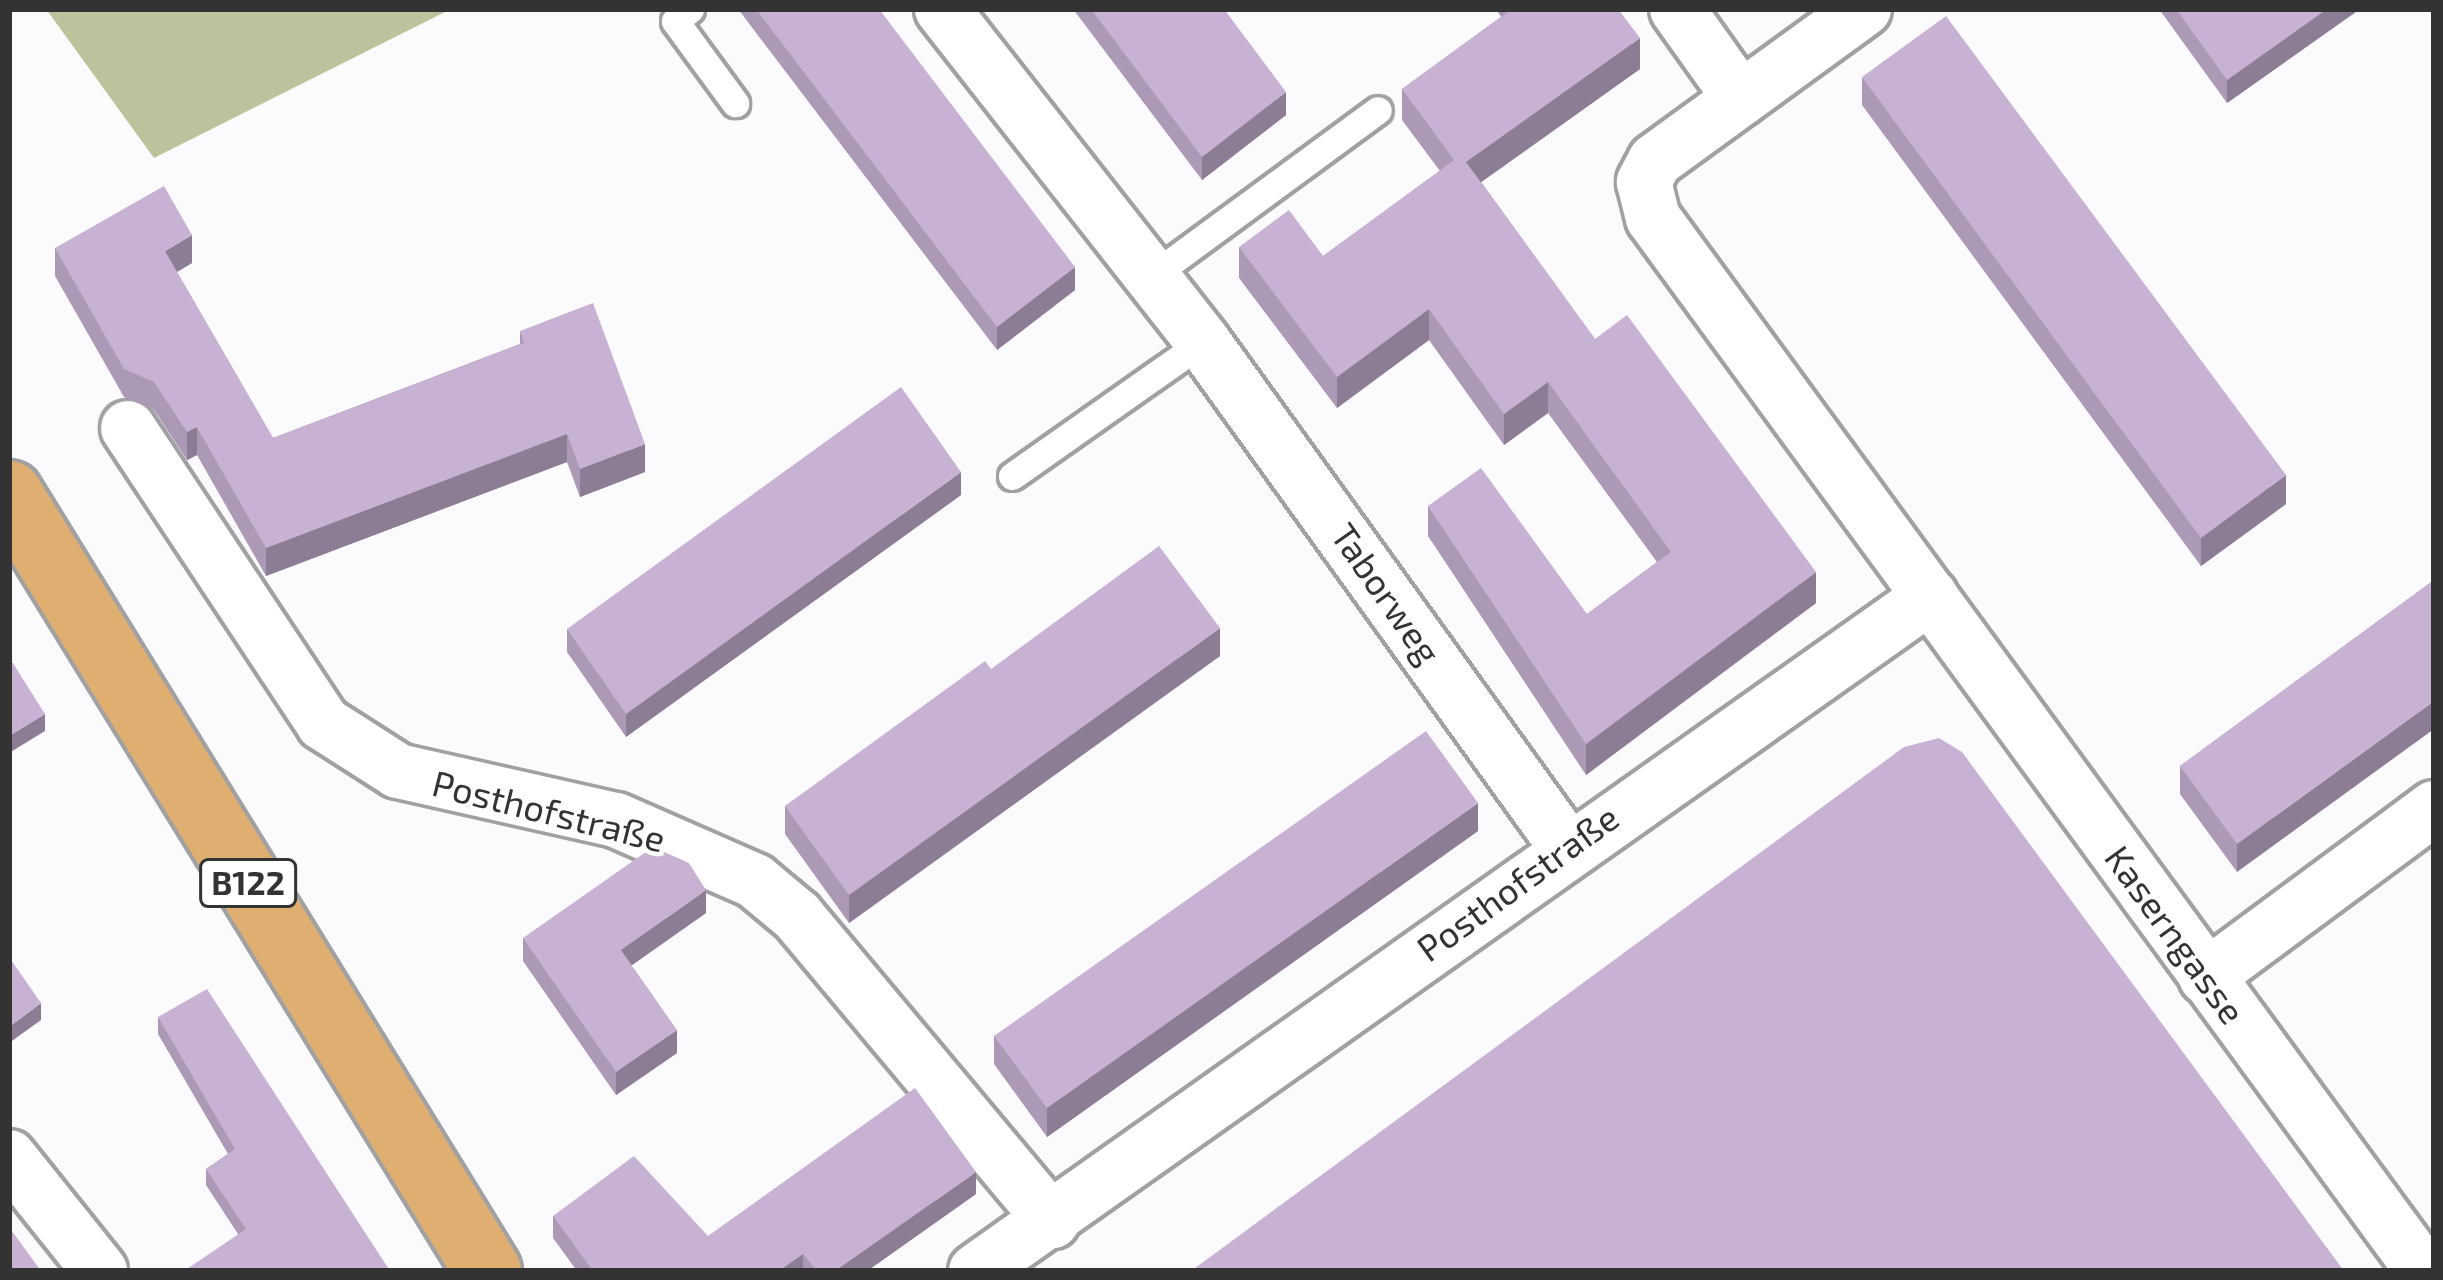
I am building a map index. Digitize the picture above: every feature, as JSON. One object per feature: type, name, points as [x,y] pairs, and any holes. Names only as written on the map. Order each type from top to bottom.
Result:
[{"type":"main road","name":"B122","points":[[9,494],[488,1271]]},
{"type":"street","name":"Taborweg","points":[[942,9],[1204,342],[1566,846]]},
{"type":"street","points":[[1677,9],[1741,99],[1864,9]]},
{"type":"street","name":"Kaserngasse","points":[[1741,99],[1654,161],[1645,182],[1653,218],[2423,1271]]},
{"type":"street","name":"Posthofstraße","points":[[128,428],[323,723],[398,771],[616,820],[755,881],[826,949],[1052,1221]]},
{"type":"street","name":"Posthofstraße","points":[[976,1271],[1052,1221],[1566,846],[1931,596]]},
{"type":"street","points":[[2206,977],[2434,808]]},
{"type":"street","points":[[9,1157],[100,1271]]},
{"type":"lane","points":[[690,9],[675,21],[735,104]]},
{"type":"lane","points":[[1152,275],[1378,110]]},
{"type":"lane","points":[[1012,476],[1204,342]]},
{"type":"green space","points":[[46,9],[451,9],[154,158]]},
{"type":"building","points":[[756,9],[879,9],[1075,267],[997,327]]},
{"type":"building","points":[[1091,9],[1224,9],[1286,92],[1202,157]]},
{"type":"building","points":[[1512,9],[1618,9],[1640,38],[1466,162],[1595,339],[1627,315],[1816,572],[1586,744],[1428,506],[1481,468],[1587,614],[1671,552],[1548,382],[1504,414],[1429,309],[1337,377],[1239,247],[1289,210],[1323,256],[1454,160],[1402,89]]},
{"type":"building","points":[[2176,9],[2327,9],[2227,80]]},
{"type":"building","points":[[1946,16],[2286,475],[2201,538],[1862,77]]},
{"type":"building","points":[[164,186],[192,235],[165,251],[273,438],[524,343],[520,331],[593,303],[645,444],[580,469],[567,434],[266,548],[197,427],[187,432],[154,382],[124,369],[55,248]]},
{"type":"building","points":[[901,387],[961,472],[626,714],[567,629]]},
{"type":"building","points":[[1159,546],[1220,628],[849,895],[785,806],[985,661],[991,669]]},
{"type":"building","points":[[2434,580],[2434,701],[2237,844],[2180,766]]},
{"type":"building","points":[[9,657],[45,714],[9,736]]},
{"type":"building","points":[[1426,731],[1478,803],[1047,1108],[994,1036]]},
{"type":"building","points":[[1939,738],[1962,752],[2344,1271],[1191,1271],[1904,747]]},
{"type":"building","points":[[653,847],[689,863],[706,890],[621,950],[677,1030],[616,1072],[523,938]]},
{"type":"building","points":[[9,957],[41,1003],[9,1027]]},
{"type":"building","points":[[207,989],[390,1271],[184,1271],[246,1229],[206,1169],[235,1149],[158,1017]]},
{"type":"building","points":[[915,1088],[976,1172],[835,1271],[817,1271],[803,1254],[779,1271],[593,1271],[553,1216],[634,1156],[708,1236]]},
{"type":"building","points":[[9,1227],[41,1271],[9,1271]]}]
